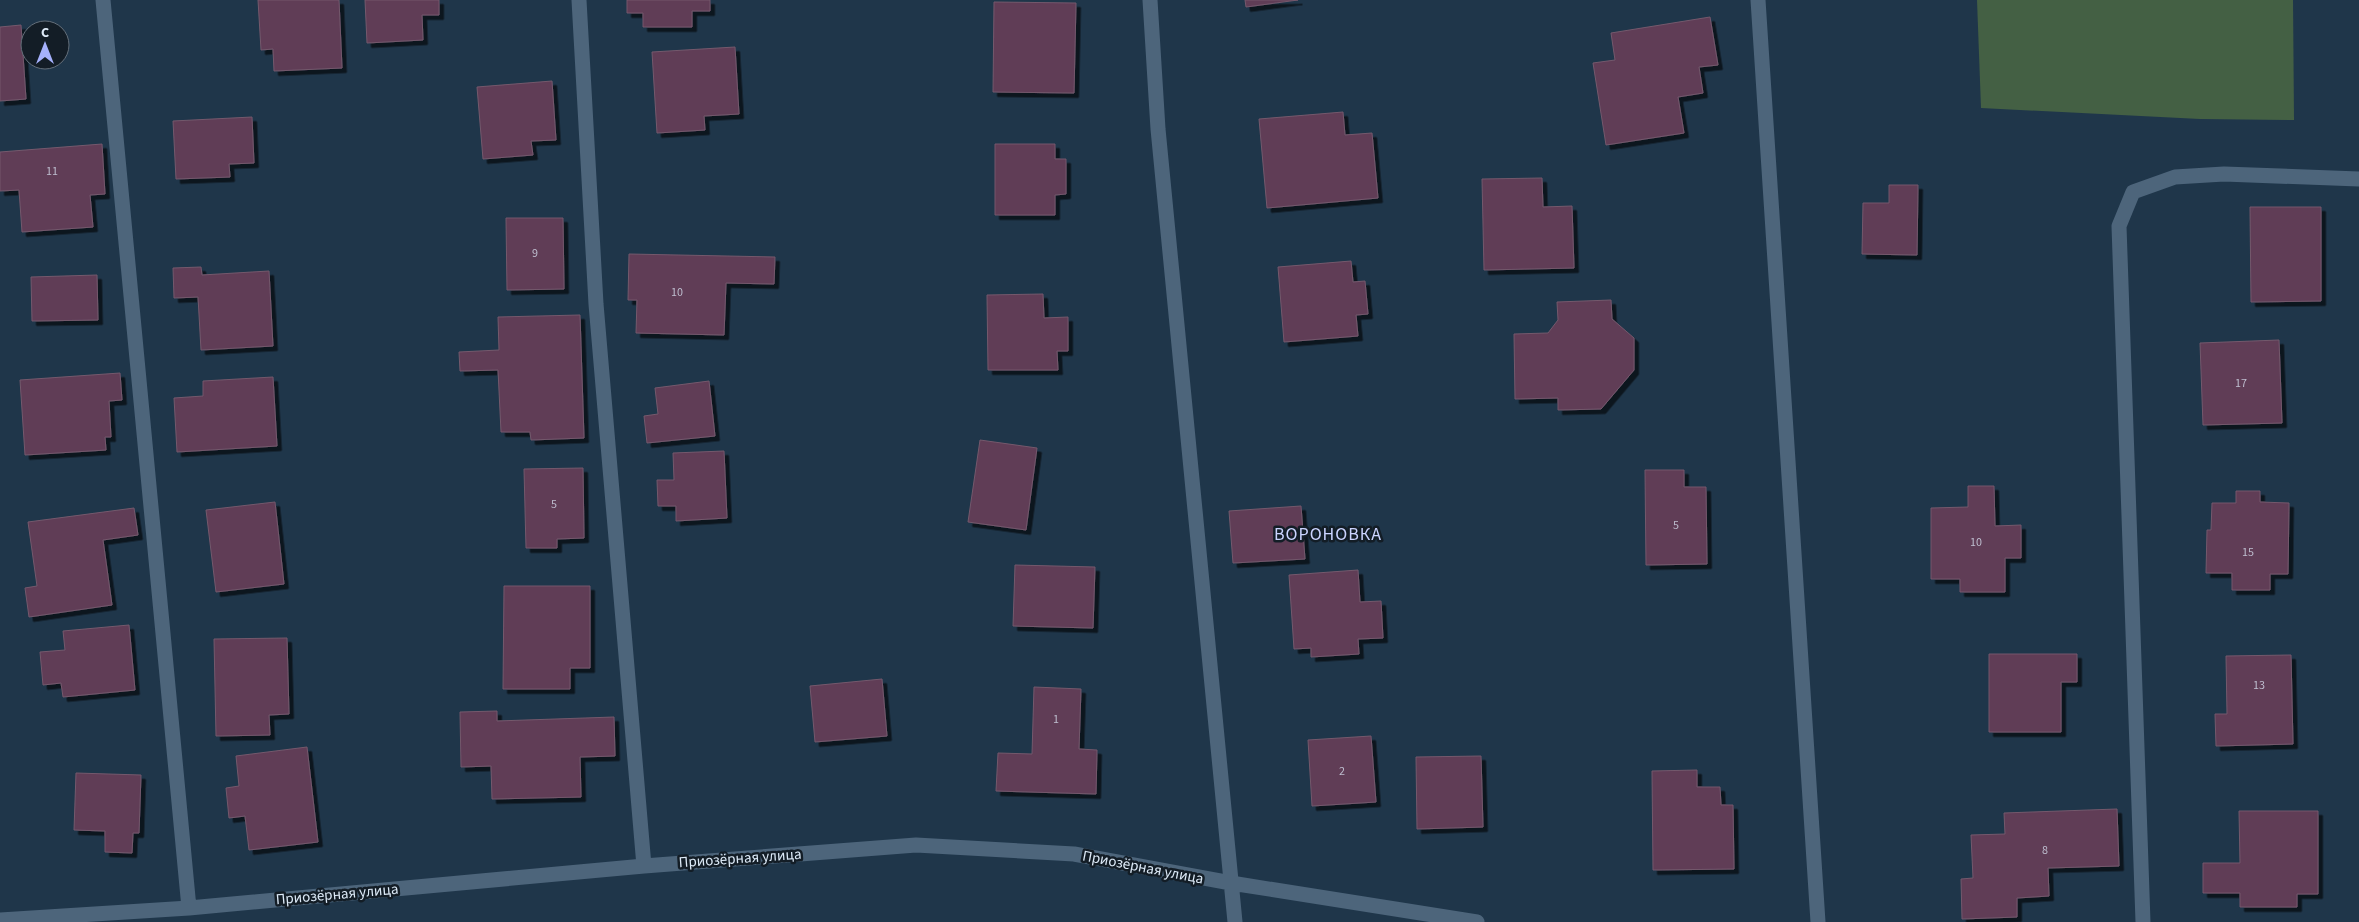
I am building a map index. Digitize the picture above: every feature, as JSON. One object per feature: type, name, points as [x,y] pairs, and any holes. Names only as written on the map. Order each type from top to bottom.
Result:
[{"type":"street","points":[[103,0],[190,908]]},
{"type":"street","points":[[579,0],[596,304],[644,866]]},
{"type":"street","points":[[1150,0],[1158,129],[1235,922]]},
{"type":"street","points":[[1758,0],[1818,922]]},
{"type":"street","points":[[2144,922],[2119,226],[2133,192],[2175,176],[2224,174],[2359,179]]},
{"type":"street","name":"Приозёрная улица","points":[[0,920],[190,908],[644,866],[916,845],[1074,854],[1231,883],[1477,922]]},
{"type":"green space","points":[[1977,0],[2293,0],[2294,120],[2200,119],[1981,108]]},
{"type":"building","points":[[258,0],[339,0],[342,68],[274,71],[273,49],[261,50]]},
{"type":"building","points":[[365,0],[439,0],[439,15],[422,15],[423,40],[367,43]]},
{"type":"building","points":[[627,0],[710,0],[710,11],[692,11],[692,27],[643,27],[643,13],[627,13]]},
{"type":"building","points":[[1245,0],[1298,0],[1246,7]]},
{"type":"building","points":[[994,2],[1076,3],[1074,93],[993,92]]},
{"type":"building","points":[[1710,17],[1718,65],[1699,67],[1703,93],[1678,97],[1684,133],[1606,145],[1593,63],[1615,60],[1611,33]]},
{"type":"building","points":[[20,25],[20,70],[24,70],[26,99],[0,101],[0,27]]},
{"type":"building","points":[[735,47],[739,114],[704,116],[705,130],[657,133],[652,52]]},
{"type":"building","points":[[552,81],[556,140],[531,141],[533,155],[483,159],[477,87]]},
{"type":"building","points":[[1343,112],[1345,135],[1372,133],[1378,198],[1267,208],[1259,119]]},
{"type":"building","points":[[252,117],[254,163],[229,164],[230,177],[176,179],[173,121]]},
{"type":"building","points":[[102,144],[105,194],[90,195],[93,227],[22,232],[19,190],[0,191],[0,152]]},
{"type":"building","points":[[995,144],[1055,144],[1055,159],[1066,159],[1066,194],[1055,195],[1055,215],[995,215]]},
{"type":"building","points":[[1542,178],[1543,207],[1572,206],[1574,268],[1484,270],[1482,179]]},
{"type":"building","points":[[1889,185],[1918,185],[1917,255],[1862,254],[1863,203],[1889,203]]},
{"type":"building","points":[[2250,207],[2321,207],[2321,301],[2251,302]]},
{"type":"building","points":[[506,218],[563,218],[564,289],[507,290]]},
{"type":"building","points":[[629,254],[775,257],[774,284],[726,283],[724,335],[636,333],[637,300],[628,300]]},
{"type":"building","points":[[1351,261],[1353,282],[1365,281],[1368,314],[1356,315],[1358,336],[1284,342],[1278,267]]},
{"type":"building","points":[[201,267],[202,275],[269,271],[273,346],[201,350],[198,297],[174,298],[173,268]]},
{"type":"building","points":[[97,275],[98,320],[32,321],[31,277]]},
{"type":"building","points":[[1043,294],[1044,318],[1068,317],[1068,351],[1057,351],[1058,370],[988,370],[987,295]]},
{"type":"building","points":[[1611,300],[1612,319],[1634,338],[1634,370],[1601,409],[1558,410],[1558,398],[1515,399],[1514,334],[1548,333],[1558,320],[1557,302]]},
{"type":"building","points":[[580,315],[584,438],[531,440],[530,432],[501,432],[498,370],[460,371],[459,352],[499,350],[498,317]]},
{"type":"building","points":[[2279,340],[2282,423],[2203,425],[2200,343]]},
{"type":"building","points":[[120,373],[122,400],[109,401],[111,437],[105,437],[106,450],[25,455],[20,380]]},
{"type":"building","points":[[273,377],[277,446],[177,452],[174,398],[203,396],[203,381]]},
{"type":"building","points":[[709,381],[715,436],[647,443],[644,416],[658,414],[655,388]]},
{"type":"building","points":[[980,440],[1037,448],[1026,530],[968,522]]},
{"type":"building","points":[[724,451],[727,518],[676,521],[676,506],[658,506],[657,480],[674,480],[673,453]]},
{"type":"building","points":[[583,468],[584,538],[557,539],[557,548],[526,548],[524,469]]},
{"type":"building","points":[[1645,470],[1684,470],[1684,487],[1706,487],[1707,564],[1646,565]]},
{"type":"building","points":[[1968,486],[1994,486],[1995,526],[2021,525],[2021,558],[2005,558],[2005,592],[1960,592],[1960,579],[1931,579],[1931,508],[1968,507]]},
{"type":"building","points":[[2236,491],[2260,491],[2260,502],[2289,503],[2288,574],[2270,574],[2270,590],[2232,590],[2232,573],[2206,573],[2207,530],[2211,530],[2212,503],[2236,503]]},
{"type":"building","points":[[275,502],[284,584],[216,592],[206,510]]},
{"type":"building","points":[[1301,506],[1305,559],[1233,563],[1229,511]]},
{"type":"building","points":[[134,508],[138,535],[103,540],[112,605],[29,617],[25,588],[37,586],[28,522]]},
{"type":"building","points":[[1015,565],[1095,567],[1093,628],[1013,626]]},
{"type":"building","points":[[1358,570],[1360,602],[1381,601],[1383,638],[1358,639],[1359,654],[1311,657],[1311,648],[1294,649],[1289,575]]},
{"type":"building","points":[[504,586],[590,586],[590,668],[570,668],[570,689],[503,689]]},
{"type":"building","points":[[129,625],[135,690],[63,697],[61,683],[43,685],[40,652],[65,650],[63,631]]},
{"type":"building","points":[[287,638],[289,714],[269,715],[270,735],[216,736],[214,639]]},
{"type":"building","points":[[1989,654],[2077,654],[2077,682],[2061,682],[2061,732],[1989,732]]},
{"type":"building","points":[[2291,655],[2293,744],[2216,746],[2215,714],[2227,714],[2226,656]]},
{"type":"building","points":[[882,679],[887,736],[815,742],[810,686]]},
{"type":"building","points":[[1034,687],[1081,689],[1079,749],[1097,750],[1096,794],[996,791],[998,753],[1032,754]]},
{"type":"building","points":[[497,711],[497,721],[614,717],[615,756],[580,757],[581,797],[492,799],[491,766],[461,767],[460,712]]},
{"type":"building","points":[[1371,736],[1376,802],[1312,806],[1308,740]]},
{"type":"building","points":[[307,747],[318,842],[249,850],[245,816],[229,818],[226,788],[239,786],[236,756]]},
{"type":"building","points":[[1481,756],[1483,827],[1417,829],[1416,757]]},
{"type":"building","points":[[1697,770],[1697,787],[1720,787],[1721,805],[1733,805],[1734,869],[1653,870],[1652,771]]},
{"type":"building","points":[[76,773],[141,775],[139,833],[133,833],[132,853],[105,852],[105,831],[74,830]]},
{"type":"building","points":[[2117,809],[2119,866],[2048,868],[2049,896],[2017,898],[2017,917],[1962,919],[1961,879],[1973,878],[1971,835],[2005,834],[2004,813]]},
{"type":"building","points":[[2239,811],[2318,811],[2318,894],[2297,894],[2297,907],[2240,907],[2240,893],[2203,893],[2203,863],[2240,863]]},
{"type":"district","name":"ВОРОНОВКА","points":[[1328,534]]}]
